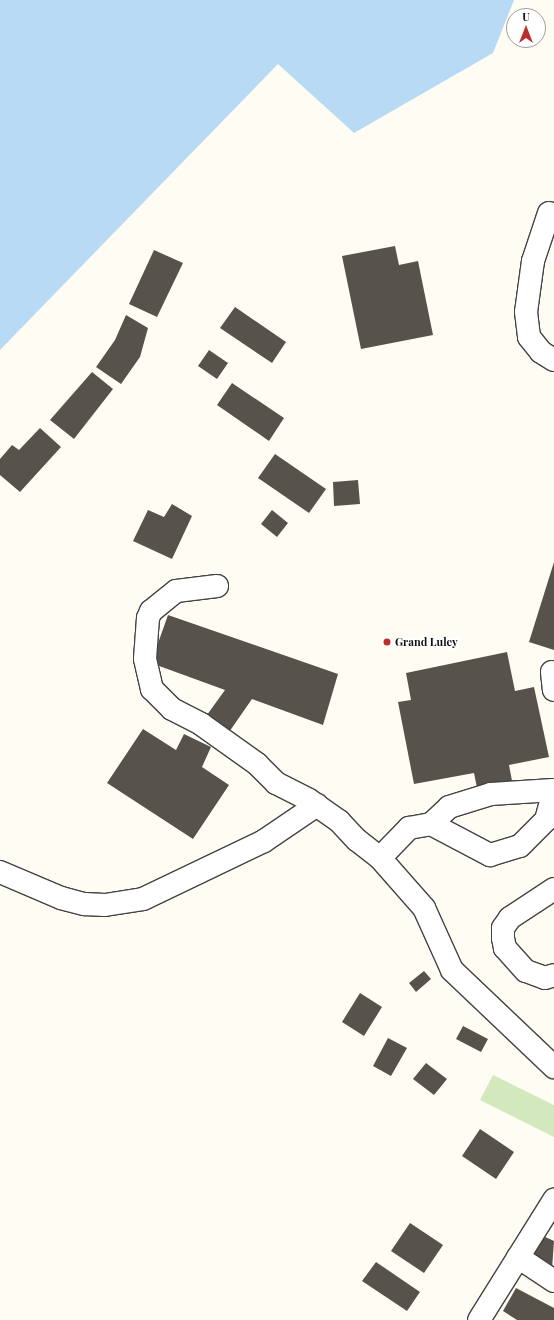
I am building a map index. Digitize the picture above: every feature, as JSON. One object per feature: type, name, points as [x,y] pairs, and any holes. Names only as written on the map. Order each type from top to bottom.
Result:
[{"type":"street","points":[[548,213],[533,261],[526,312],[529,337],[541,352],[554,360]]},
{"type":"street","points":[[217,586],[176,591],[151,611],[148,618],[145,659],[152,689],[172,709],[201,724],[257,764],[276,783],[317,805],[340,821],[357,840],[380,858],[424,908],[452,970],[554,1066]]},
{"type":"street","points":[[380,858],[409,828],[431,824],[449,807],[491,794],[553,790],[546,820],[520,846],[490,855],[431,824]]},
{"type":"street","points":[[0,872],[62,898],[84,904],[105,905],[143,899],[264,841],[317,805]]},
{"type":"street","points":[[554,889],[510,918],[503,928],[505,948],[526,971],[545,978],[554,975]]},
{"type":"street","points":[[479,1320],[554,1200]]},
{"type":"street","points":[[518,1258],[554,1281]]},
{"type":"green space","points":[[493,1075],[554,1105],[554,1137],[480,1100]]},
{"type":"water","points":[[0,0],[514,0],[511,8],[506,8],[506,20],[493,53],[354,133],[278,64],[0,350]]},
{"type":"building","points":[[395,246],[399,265],[418,261],[433,335],[361,349],[342,256]]},
{"type":"building","points":[[154,250],[183,263],[157,317],[129,304]]},
{"type":"building","points":[[235,307],[286,342],[272,363],[220,328]]},
{"type":"building","points":[[126,315],[148,328],[140,357],[121,384],[96,367],[115,340]]},
{"type":"building","points":[[209,350],[228,363],[217,379],[198,366]]},
{"type":"building","points":[[92,372],[113,389],[74,439],[50,420]]},
{"type":"building","points":[[232,383],[284,418],[269,441],[217,405]]},
{"type":"building","points":[[40,428],[61,447],[20,492],[0,475],[0,459],[12,445],[19,450]]},
{"type":"building","points":[[275,454],[326,489],[309,513],[258,478]]},
{"type":"building","points":[[358,480],[360,504],[334,506],[333,482]]},
{"type":"building","points":[[172,504],[192,516],[172,559],[133,541],[148,510],[164,517]]},
{"type":"building","points":[[272,510],[288,523],[277,537],[261,524]]},
{"type":"building","points":[[554,562],[554,650],[529,642]]},
{"type":"building","points":[[168,615],[338,674],[323,725],[252,699],[227,735],[204,719],[225,690],[151,663]]},
{"type":"building","points":[[507,652],[515,691],[534,687],[549,757],[509,765],[513,786],[478,793],[474,773],[414,784],[398,702],[411,700],[406,673]]},
{"type":"building","points":[[143,729],[176,750],[184,734],[211,747],[202,767],[229,785],[193,839],[107,783]]},
{"type":"building","points":[[424,971],[431,979],[416,992],[409,983]]},
{"type":"building","points":[[360,993],[382,1007],[364,1036],[342,1022]]},
{"type":"building","points":[[463,1026],[488,1039],[481,1052],[456,1039]]},
{"type":"building","points":[[388,1038],[407,1048],[391,1076],[373,1066]]},
{"type":"building","points":[[426,1063],[447,1079],[434,1095],[413,1079]]},
{"type":"building","points":[[480,1129],[514,1152],[496,1179],[462,1156]]},
{"type":"building","points":[[410,1223],[443,1245],[424,1273],[391,1251]]},
{"type":"building","points":[[543,1236],[554,1241],[552,1269],[531,1257]]},
{"type":"building","points":[[376,1262],[420,1292],[407,1311],[362,1281]]},
{"type":"building","points":[[516,1288],[554,1308],[554,1320],[517,1320],[503,1311]]},
{"type":"place","name":"Grand Luley","points":[[387,642]]}]
